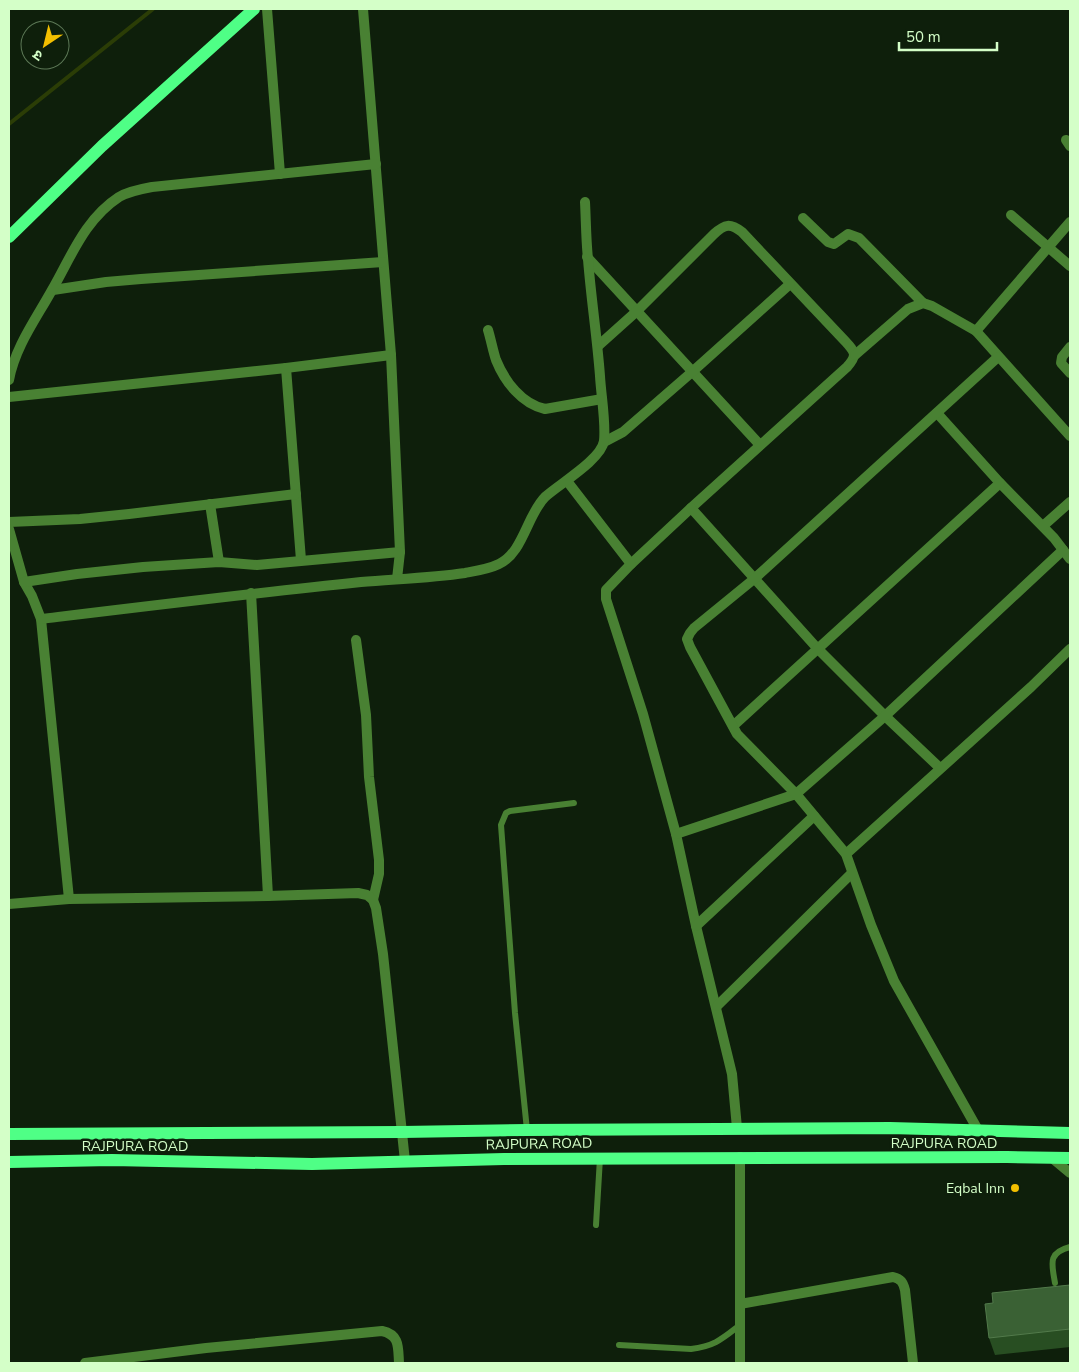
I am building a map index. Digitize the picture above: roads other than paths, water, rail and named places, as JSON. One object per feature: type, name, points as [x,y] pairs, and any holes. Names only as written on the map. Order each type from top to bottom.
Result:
[{"type":"main road","points":[[9,237],[102,146],[254,9]]},
{"type":"main road","name":"RAJPURA ROAD","points":[[9,1134],[738,1128],[890,1128],[1070,1133]]},
{"type":"main road","name":"RAJPURA ROAD","points":[[9,1162],[112,1160],[312,1164],[600,1158],[1070,1158]]},
{"type":"street","points":[[267,9],[280,174]]},
{"type":"street","points":[[363,9],[392,355],[400,552],[397,579]]},
{"type":"street","points":[[9,380],[11,366],[20,347],[53,290],[76,244],[100,213],[119,197],[138,190],[152,188],[376,164]]},
{"type":"street","points":[[41,619],[252,593],[437,577],[476,571],[498,565],[508,559],[545,498],[601,449],[604,442],[598,346],[588,257],[585,202]]},
{"type":"street","points":[[1012,215],[1070,266]]},
{"type":"street","points":[[803,218],[828,242],[834,244],[848,234],[859,238],[923,303],[932,306],[976,331],[1070,436]]},
{"type":"street","points":[[976,331],[1070,222]]},
{"type":"street","points":[[598,346],[714,234],[728,225],[742,232],[845,340],[853,349],[855,355]]},
{"type":"street","points":[[588,257],[760,445]]},
{"type":"street","points":[[53,290],[141,279],[383,262]]},
{"type":"street","points":[[604,442],[623,432],[790,284]]},
{"type":"street","points":[[738,1128],[732,1074],[676,834],[643,714],[606,599],[606,590],[690,508],[847,368],[855,355],[908,310],[923,303]]},
{"type":"street","points":[[488,330],[496,360],[505,376],[520,396],[537,408],[545,409],[602,399]]},
{"type":"street","points":[[1070,347],[1062,357],[1061,363],[1070,373]]},
{"type":"street","points":[[9,397],[392,355]]},
{"type":"street","points":[[978,1130],[894,981],[870,925],[846,854],[796,794],[737,734],[687,639],[694,628],[754,579],[998,357]]},
{"type":"street","points":[[286,368],[301,560]]},
{"type":"street","points":[[937,413],[1000,483],[1043,526],[1070,559]]},
{"type":"street","points":[[567,480],[631,564]]},
{"type":"street","points":[[733,726],[1000,483]]},
{"type":"street","points":[[9,522],[80,519],[296,494]]},
{"type":"street","points":[[1043,526],[1070,502]]},
{"type":"street","points":[[210,504],[219,562]]},
{"type":"street","points":[[690,508],[817,648],[940,768]]},
{"type":"street","points":[[9,529],[24,582],[41,619],[69,899]]},
{"type":"street","points":[[676,834],[796,794],[885,716],[1064,550]]},
{"type":"street","points":[[24,582],[142,567],[219,562],[257,565],[400,552]]},
{"type":"street","points":[[252,593],[268,896]]},
{"type":"street","points":[[356,640],[366,715],[369,776],[380,860],[373,900]]},
{"type":"street","points":[[846,854],[1031,687],[1070,649]]},
{"type":"street","points":[[696,926],[814,816]]},
{"type":"street","points":[[717,1006],[852,873]]},
{"type":"street","points":[[9,904],[69,899],[358,893],[367,895],[373,900],[376,908],[383,954],[405,1161]]},
{"type":"street","points":[[740,1158],[740,1363]]},
{"type":"street","points":[[1052,1158],[1070,1173]]},
{"type":"street","points":[[740,1304],[893,1277],[900,1279],[905,1290],[913,1363]]},
{"type":"street","points":[[85,1363],[136,1360],[206,1348],[382,1331],[389,1332],[395,1337],[399,1363]]},
{"type":"lane","points":[[528,1130],[516,1014],[501,825],[506,813],[510,811],[574,803]]},
{"type":"lane","points":[[596,1225],[600,1158]]},
{"type":"lane","points":[[1055,1283],[1053,1259],[1061,1249],[1070,1247]]},
{"type":"lane","points":[[619,1345],[702,1348],[720,1341],[740,1325]]},
{"type":"waterway","points":[[9,124],[153,9]]},
{"type":"place","name":"Eqbal Inn","points":[[1015,1188]]}]
